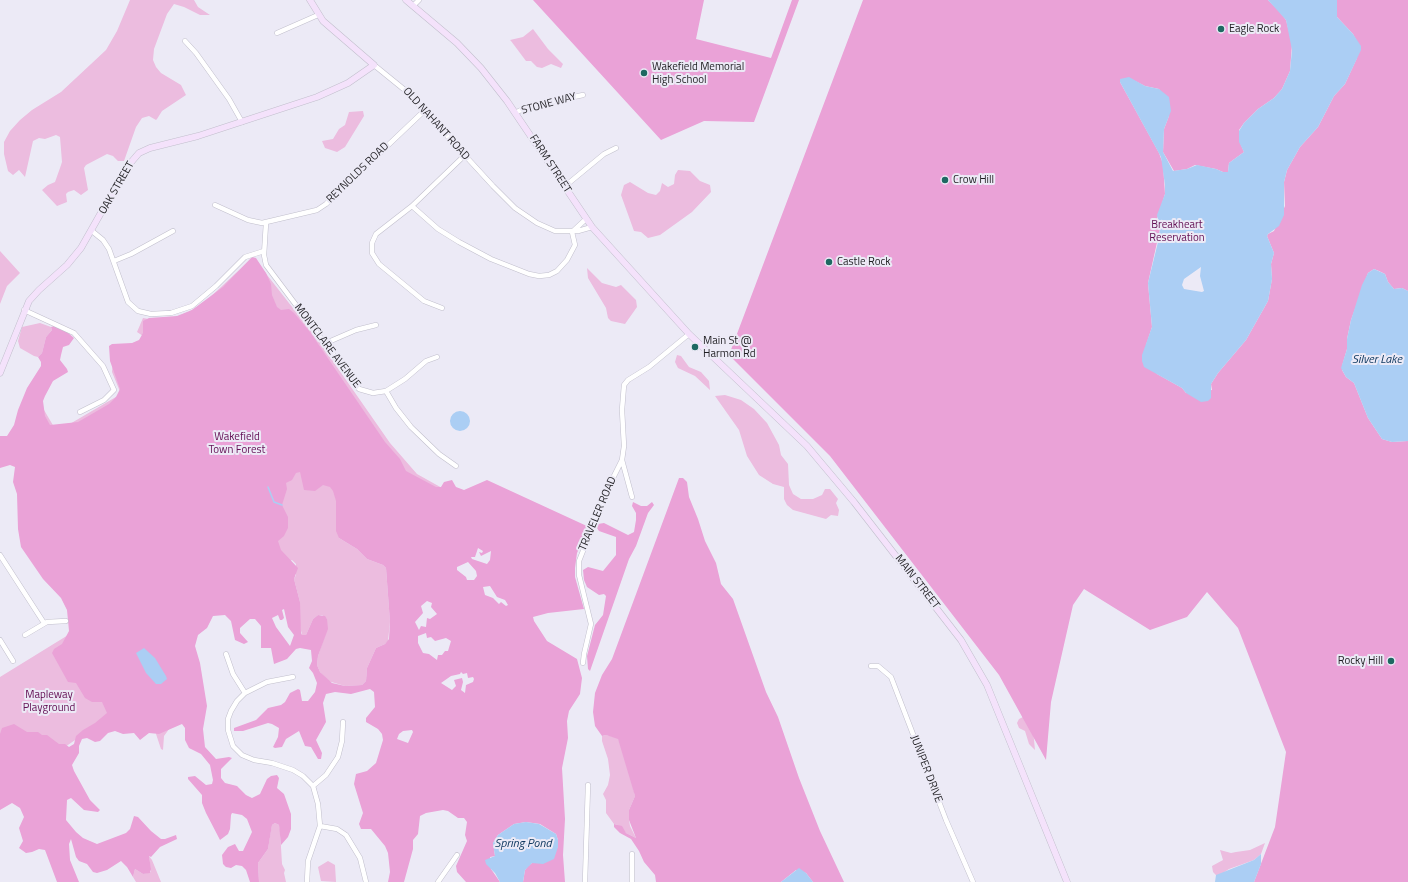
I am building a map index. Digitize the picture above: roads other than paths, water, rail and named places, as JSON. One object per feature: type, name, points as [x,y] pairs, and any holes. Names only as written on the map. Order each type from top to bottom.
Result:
[{"type":"main road","name":"OLD NAHANT ROAD","points":[[310,0],[318,14],[330,28],[374,65]]},
{"type":"main road","name":"FARM STREET","points":[[406,0],[475,61],[499,89],[592,227],[689,334]]},
{"type":"main road","name":"OAK STREET","points":[[0,373],[24,310],[34,295],[76,255],[92,231],[127,167],[139,153],[150,148],[193,138],[332,91],[358,77],[374,65]]},
{"type":"main road","name":"MAIN STREET","points":[[689,334],[807,446],[862,512],[961,640],[987,685],[1067,882]]},
{"type":"street","points":[[414,6],[419,0]]},
{"type":"street","points":[[277,33],[318,14]]},
{"type":"street","points":[[185,41],[196,53],[230,99],[242,122]]},
{"type":"street","name":"OLD NAHANT ROAD","points":[[374,65],[400,85],[504,198],[523,214],[552,230],[572,232],[592,227]]},
{"type":"street","name":"STONE WAY","points":[[515,113],[527,107],[583,95]]},
{"type":"street","name":"REYNOLDS ROAD","points":[[215,205],[248,220],[266,223],[313,212],[323,207],[424,111]]},
{"type":"street","points":[[564,187],[604,154],[616,148]]},
{"type":"street","points":[[442,308],[428,304],[377,262],[371,251],[372,243],[376,234],[412,206],[465,155]]},
{"type":"street","points":[[412,206],[427,221],[459,242],[512,268],[537,276],[554,273],[564,264],[574,247],[572,232],[586,219]]},
{"type":"street","name":"MONTCLARE AVENUE","points":[[266,223],[264,251],[266,265],[359,389],[373,394],[386,391],[405,380],[426,362],[437,357]]},
{"type":"street","points":[[92,231],[107,246],[114,261],[126,299],[131,306],[144,313],[164,314],[178,312],[192,306],[216,286],[245,257],[264,251]]},
{"type":"street","points":[[114,261],[131,254],[173,231]]},
{"type":"street","points":[[24,310],[74,333],[103,366],[114,390],[104,400],[80,412]]},
{"type":"street","points":[[326,343],[356,330],[376,325]]},
{"type":"street","points":[[632,497],[622,460],[624,446],[622,410],[624,384],[689,334]]},
{"type":"street","points":[[386,391],[396,408],[411,427],[439,454],[456,466]]},
{"type":"street","name":"TRAVELER ROAD","points":[[583,662],[591,624],[579,574],[579,561],[608,488],[622,460]]},
{"type":"street","points":[[0,555],[44,623]]},
{"type":"street","points":[[25,635],[44,623],[52,621],[66,621]]},
{"type":"street","points":[[0,640],[14,661]]},
{"type":"street","points":[[226,654],[233,674],[245,694]]},
{"type":"street","name":"JUNIPER DRIVE","points":[[871,666],[878,666],[891,677],[946,820],[973,882]]},
{"type":"street","points":[[293,677],[267,682],[245,694],[233,707],[228,719],[229,736],[236,749],[249,759],[277,764],[293,770],[303,776],[313,786],[318,804],[320,826],[308,861],[307,882]]},
{"type":"street","points":[[313,786],[326,775],[338,757],[342,741],[343,722]]},
{"type":"street","points":[[585,882],[588,785]]},
{"type":"street","points":[[320,826],[337,829],[346,835],[360,858],[366,882]]},
{"type":"street","points":[[632,854],[632,882]]},
{"type":"street","points":[[438,882],[457,855]]},
{"type":"water","points":[[1268,0],[1337,0],[1337,17],[1353,34],[1361,46],[1361,50],[1345,84],[1334,96],[1318,127],[1300,147],[1287,170],[1284,182],[1284,215],[1279,226],[1267,236],[1274,253],[1271,264],[1272,279],[1268,301],[1246,340],[1218,373],[1211,384],[1211,398],[1208,401],[1201,402],[1186,393],[1182,388],[1144,367],[1142,361],[1142,355],[1152,327],[1148,283],[1158,242],[1160,229],[1157,215],[1165,194],[1165,185],[1161,157],[1120,82],[1120,79],[1129,77],[1145,86],[1159,89],[1169,97],[1171,111],[1164,129],[1163,152],[1173,171],[1187,169],[1197,165],[1228,172],[1229,163],[1244,152],[1239,142],[1239,131],[1244,123],[1258,109],[1274,98],[1282,89],[1290,71],[1292,50],[1286,20]],"holes":[[[1201,267],[1200,276],[1204,291],[1184,289],[1182,285],[1184,279]]]},
{"type":"water","name":"Silver Lake","points":[[1374,269],[1385,274],[1388,282],[1394,289],[1402,288],[1408,291],[1408,441],[1392,442],[1382,439],[1368,418],[1354,383],[1346,377],[1341,368],[1347,349],[1347,339],[1351,320],[1362,285],[1368,273]]},
{"type":"water","points":[[460,411],[467,414],[470,421],[467,428],[460,431],[453,428],[450,421],[453,414]]},
{"type":"water","points":[[144,648],[155,658],[166,676],[167,679],[161,684],[156,684],[146,673],[136,653]]},
{"type":"water","name":"Spring Pond","points":[[526,822],[539,824],[556,834],[558,847],[554,859],[543,864],[532,863],[525,870],[523,882],[500,882],[495,873],[486,864],[485,860],[495,856],[493,843],[498,835],[514,824]]},
{"type":"water","points":[[1261,854],[1261,864],[1254,882],[1215,882],[1216,875],[1254,860]]},
{"type":"water","points":[[799,868],[806,873],[813,882],[781,882]]},
{"type":"waterway","points":[[268,487],[274,502],[282,505]]},
{"type":"place","name":"Eagle Rock","points":[[1221,29]]},
{"type":"place","name":"Wakefield Memorial High School","points":[[644,73]]},
{"type":"place","name":"Crow Hill","points":[[945,180]]},
{"type":"place","name":"Castle Rock","points":[[829,262]]},
{"type":"place","name":"Main St @ Harmon Rd","points":[[695,347]]},
{"type":"place","name":"Rocky Hill","points":[[1391,661]]},
{"type":"park label","name":"Breakheart Reservation","points":[[1177,231]]},
{"type":"park label","name":"Wakefield Town Forest","points":[[237,443]]},
{"type":"park label","name":"Mapleway Playground","points":[[49,701]]}]
